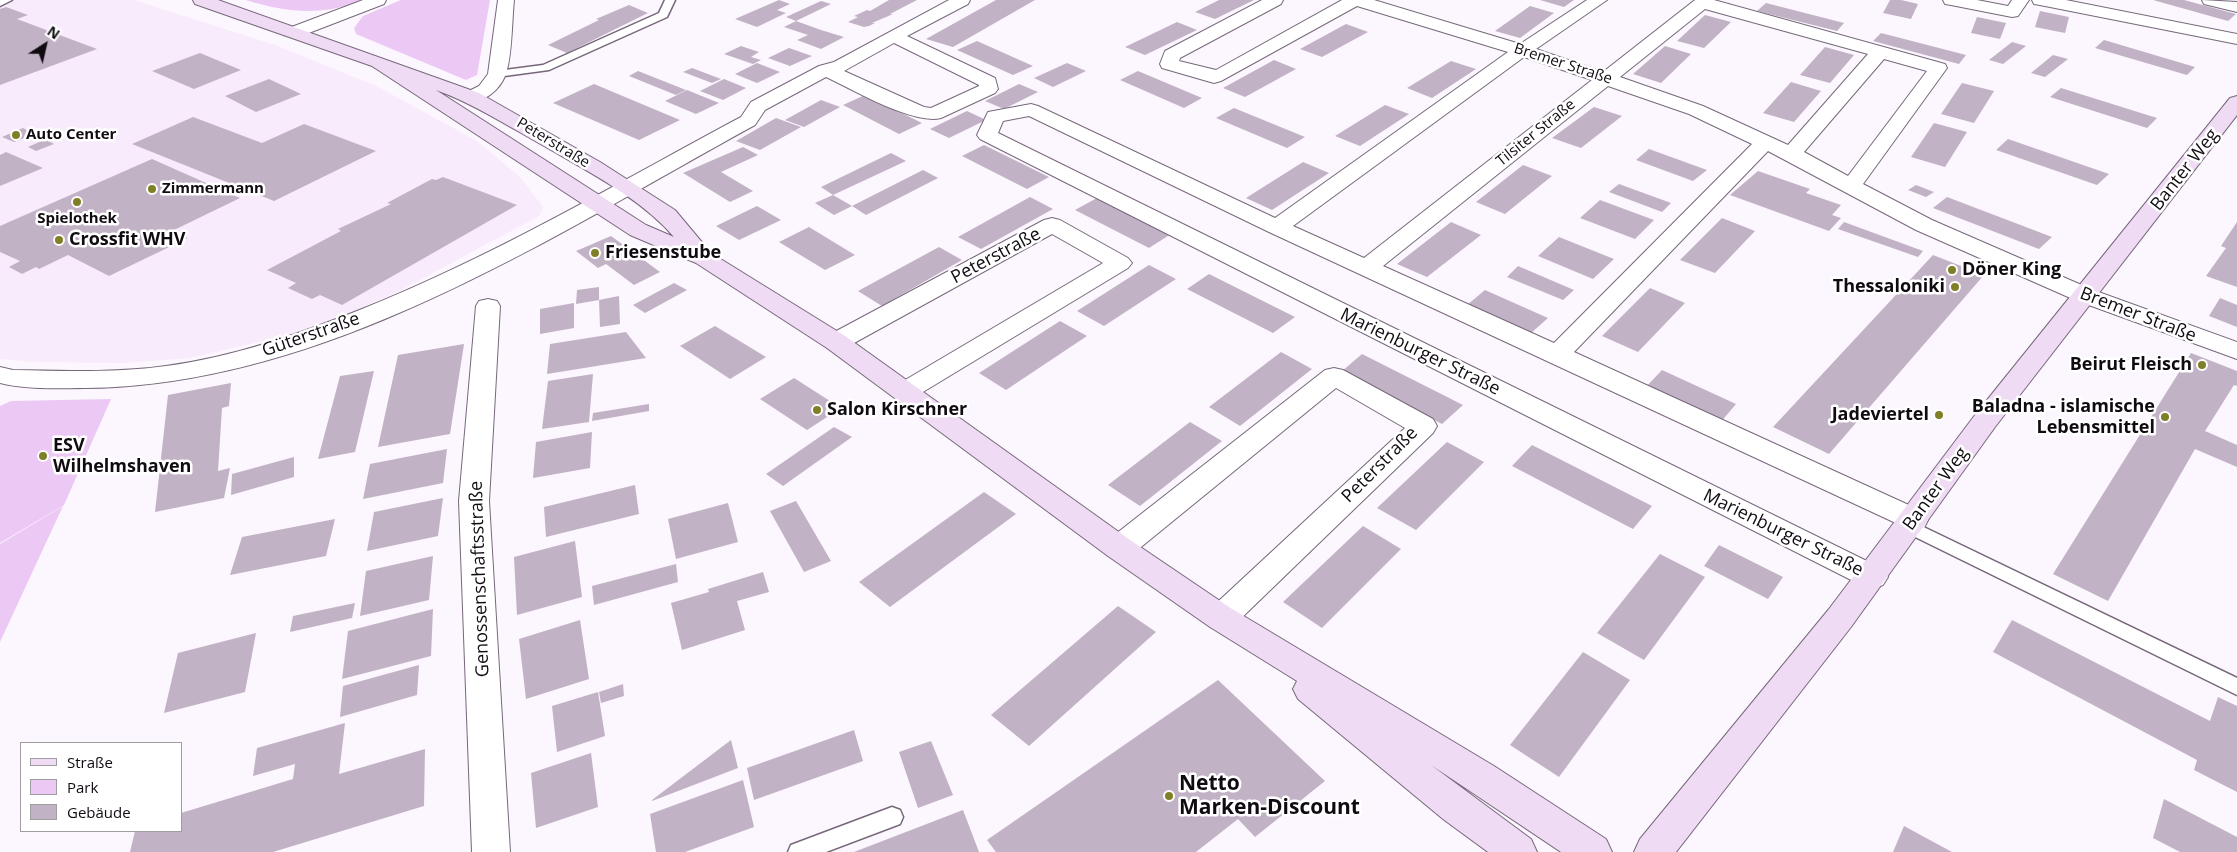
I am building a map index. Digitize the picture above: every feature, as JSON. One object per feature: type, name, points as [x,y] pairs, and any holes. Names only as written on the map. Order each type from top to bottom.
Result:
[{"type":"main road","name":"Peterstraße","points":[[201,0],[472,96],[527,126],[667,215],[704,258]]},
{"type":"main road","name":"Peterstraße","points":[[380,64],[598,202],[638,230],[704,258],[836,342],[1119,548],[1221,618],[1481,777],[1593,852]]},
{"type":"main road","name":"Banter Weg","points":[[1653,852],[1872,577],[1985,422],[2237,102]]},
{"type":"main road","name":"Peterstraße","points":[[1221,618],[1456,807],[1518,852]]},
{"type":"street","points":[[295,32],[378,0]]},
{"type":"street","points":[[472,96],[486,90],[497,74],[506,0]]},
{"type":"street","points":[[625,187],[748,120],[758,106],[826,70],[841,66],[962,0]]},
{"type":"street","name":"Bremer Straße","points":[[1275,0],[1171,55],[1168,64],[1214,77],[1223,74],[1355,0],[1522,50],[1696,110],[1766,141],[1924,225],[2084,295],[2237,351]]},
{"type":"street","points":[[1277,227],[1522,50],[1599,0]]},
{"type":"street","points":[[1951,0],[2012,12],[2021,0]]},
{"type":"street","points":[[2040,0],[2237,39]]},
{"type":"street","points":[[2210,0],[2237,7]]},
{"type":"street","points":[[1705,1],[1938,68],[1851,186]]},
{"type":"street","name":"Tilsiter Straße","points":[[1366,268],[1705,1]]},
{"type":"street","points":[[826,70],[920,113],[934,114],[988,89],[988,82],[893,36]]},
{"type":"street","points":[[1791,154],[1880,52]]},
{"type":"street","points":[[964,100],[995,116],[1031,110],[1277,227],[1556,354],[1911,523]]},
{"type":"street","name":"Marienburger Straße","points":[[995,116],[987,135],[1872,577]]},
{"type":"street","points":[[1556,354],[1766,141]]},
{"type":"street","name":"Güterstraße","points":[[0,375],[13,378],[115,379],[186,371],[244,358],[316,336],[384,309],[562,222],[625,187]]},
{"type":"street","name":"Peterstraße","points":[[836,342],[1052,225],[1120,263],[904,392]]},
{"type":"street","name":"Genossenschaftsstraße","points":[[488,306],[474,501],[491,852]]},
{"type":"street","name":"Peterstraße","points":[[1119,548],[1334,376],[1423,426],[1221,618]]},
{"type":"lane","points":[[0,3],[7,0]]},
{"type":"lane","points":[[497,74],[545,68],[663,15],[670,0]]},
{"type":"lane","points":[[1911,523],[2237,687]]},
{"type":"lane","points":[[799,852],[892,817]]},
{"type":"shaded area","points":[[0,0],[134,0],[275,45],[376,86],[477,141],[520,177],[543,207],[539,216],[399,291],[338,318],[294,334],[189,358],[125,363],[34,362],[0,359]]},
{"type":"green space","points":[[246,0],[365,0],[334,9],[305,11],[276,8]]},
{"type":"green space","points":[[401,0],[490,0],[477,75],[466,80],[356,34],[354,28],[363,16]]},
{"type":"green space","name":"ESV Wilhelmshaven","points":[[111,399],[64,505],[0,543],[0,406],[11,401]]},
{"type":"green space","points":[[63,506],[0,642],[0,544]]},
{"type":"building","points":[[779,0],[790,4],[777,10],[786,13],[757,27],[735,19]]},
{"type":"building","points":[[889,0],[917,0],[869,26],[864,27],[848,22],[858,17],[854,16],[867,10],[870,11]]},
{"type":"building","points":[[996,0],[1035,0],[953,47],[926,39]]},
{"type":"building","points":[[1219,0],[1254,0],[1215,19],[1195,12]]},
{"type":"building","points":[[1540,0],[1574,0],[1564,7]]},
{"type":"building","points":[[1890,0],[1901,0],[1918,4],[1911,19],[1883,13]]},
{"type":"building","points":[[2153,0],[2184,0],[2236,14],[2228,21]]},
{"type":"building","points":[[821,1],[831,4],[796,21],[786,17]]},
{"type":"building","points":[[1766,3],[1844,23],[1837,31],[1757,11]]},
{"type":"building","points":[[629,5],[648,13],[567,53],[548,45],[599,20],[596,19]]},
{"type":"building","points":[[1530,6],[1554,13],[1520,38],[1495,31]]},
{"type":"building","points":[[6,7],[28,15],[17,19],[97,49],[0,85],[0,9]]},
{"type":"building","points":[[2040,11],[2069,17],[2065,33],[2035,27]]},
{"type":"building","points":[[1705,15],[1731,22],[1704,48],[1677,41]]},
{"type":"building","points":[[1977,17],[2006,23],[2000,39],[1971,33]]},
{"type":"building","points":[[796,21],[844,37],[821,49],[797,40],[808,35],[784,27]]},
{"type":"building","points":[[1177,22],[1197,30],[1145,55],[1125,47]]},
{"type":"building","points":[[1346,24],[1368,32],[1322,57],[1300,49]]},
{"type":"building","points":[[1881,33],[1966,55],[1959,64],[1873,41]]},
{"type":"building","points":[[2104,40],[2195,67],[2187,75],[2095,48]]},
{"type":"building","points":[[977,41],[1033,66],[1013,75],[957,50]]},
{"type":"building","points":[[2012,42],[2026,46],[2003,64],[1989,60]]},
{"type":"building","points":[[741,46],[759,52],[751,57],[761,60],[753,64],[724,54]]},
{"type":"building","points":[[1665,46],[1691,54],[1661,83],[1633,74]]},
{"type":"building","points":[[1825,47],[1854,55],[1830,83],[1800,75]]},
{"type":"building","points":[[789,48],[812,56],[790,66],[768,58]]},
{"type":"building","points":[[200,53],[241,70],[194,89],[152,71]]},
{"type":"building","points":[[2053,55],[2068,59],[2045,77],[2031,73]]},
{"type":"building","points":[[1274,60],[1296,69],[1245,97],[1223,88]]},
{"type":"building","points":[[1451,61],[1476,69],[1432,98],[1407,88]]},
{"type":"building","points":[[757,63],[780,72],[757,83],[735,74]]},
{"type":"building","points":[[1067,63],[1086,71],[1053,87],[1034,78]]},
{"type":"building","points":[[692,68],[721,79],[712,83],[683,72]]},
{"type":"building","points":[[638,71],[686,90],[676,95],[629,76]]},
{"type":"building","points":[[1138,71],[1202,98],[1184,108],[1120,80]]},
{"type":"building","points":[[269,79],[301,94],[256,112],[225,96]]},
{"type":"building","points":[[724,79],[746,88],[723,100],[700,91]]},
{"type":"building","points":[[1791,82],[1821,91],[1794,122],[1763,113]]},
{"type":"building","points":[[1962,83],[1994,91],[1974,123],[1941,114]]},
{"type":"building","points":[[594,84],[680,120],[639,140],[553,103]]},
{"type":"building","points":[[1019,84],[1038,92],[1004,109],[985,101]]},
{"type":"building","points":[[2061,88],[2157,118],[2147,128],[2050,97]]},
{"type":"building","points":[[687,90],[719,103],[696,114],[665,101]]},
{"type":"building","points":[[865,95],[922,123],[899,134],[843,105]]},
{"type":"building","points":[[821,100],[840,107],[804,127],[785,120]]},
{"type":"building","points":[[1385,105],[1409,114],[1360,146],[1335,136]]},
{"type":"building","points":[[1594,107],[1622,116],[1581,148],[1552,138]]},
{"type":"building","points":[[1234,108],[1305,137],[1287,148],[1216,118]]},
{"type":"building","points":[[967,111],[986,120],[949,138],[930,129]]},
{"type":"building","points":[[193,117],[262,143],[304,124],[376,151],[274,201],[132,144]]},
{"type":"building","points":[[776,118],[801,127],[760,150],[736,141]]},
{"type":"building","points":[[1934,123],[1967,132],[1945,167],[1911,157]]},
{"type":"building","points":[[23,128],[35,134],[14,142],[2,137]]},
{"type":"building","points":[[46,139],[54,144],[36,151],[28,147]]},
{"type":"building","points":[[2008,139],[2109,174],[2097,185],[1996,150]]},
{"type":"building","points":[[984,145],[1049,177],[1027,189],[962,156]]},
{"type":"building","points":[[743,147],[758,155],[721,172],[753,191],[730,202],[683,173]]},
{"type":"building","points":[[1649,149],[1707,170],[1693,181],[1636,160]]},
{"type":"building","points":[[6,152],[43,168],[0,186],[0,155]]},
{"type":"building","points":[[891,153],[906,161],[833,195],[821,187]]},
{"type":"building","points":[[152,159],[240,198],[172,231],[188,238],[109,276],[68,255],[39,269],[36,267],[22,274],[9,267],[20,261],[0,252],[0,226]]},
{"type":"building","points":[[1303,162],[1329,173],[1272,210],[1246,198]]},
{"type":"building","points":[[1523,165],[1552,176],[1505,214],[1476,202]]},
{"type":"building","points":[[923,170],[938,178],[866,215],[852,206]]},
{"type":"building","points":[[1758,171],[1810,189],[1806,193],[1841,205],[1832,215],[1841,218],[1829,231],[1730,195]]},
{"type":"building","points":[[443,177],[517,205],[342,305],[320,295],[312,299],[288,288],[296,283],[267,270],[341,231],[338,229],[391,204],[387,203],[432,179],[436,180]]},
{"type":"building","points":[[1619,184],[1671,203],[1662,212],[1609,192]]},
{"type":"building","points":[[1916,185],[1934,192],[1926,197],[1908,190]]},
{"type":"building","points":[[833,195],[852,206],[834,215],[815,203]]},
{"type":"building","points":[[1030,197],[1053,209],[981,249],[958,237]]},
{"type":"building","points":[[1947,197],[2052,237],[2039,249],[1933,208]]},
{"type":"building","points":[[1097,198],[1171,234],[1149,248],[1075,210]]},
{"type":"building","points":[[1600,200],[1654,220],[1635,239],[1580,218]]},
{"type":"building","points":[[757,206],[781,220],[739,240],[716,226]]},
{"type":"building","points":[[1722,218],[1755,231],[1715,273],[1680,260]]},
{"type":"building","points":[[1451,222],[1481,235],[1427,277],[1397,264]]},
{"type":"building","points":[[1844,222],[1923,251],[1918,257],[1838,229]]},
{"type":"building","points":[[2237,222],[2237,287],[2206,276],[2226,248],[2221,246]]},
{"type":"building","points":[[809,227],[855,255],[825,270],[779,242]]},
{"type":"building","points":[[611,236],[660,272],[634,285],[606,264],[598,268],[576,251]]},
{"type":"building","points":[[1559,237],[1614,259],[1593,279],[1538,256]]},
{"type":"building","points":[[939,247],[962,260],[882,306],[858,291]]},
{"type":"building","points":[[1933,255],[1984,275],[1829,454],[1773,427]]},
{"type":"building","points":[[1149,265],[1176,279],[1104,326],[1077,311]]},
{"type":"building","points":[[1518,266],[1574,290],[1563,300],[1507,277]]},
{"type":"building","points":[[1209,274],[1295,317],[1273,333],[1187,289]]},
{"type":"building","points":[[674,283],[687,290],[645,313],[633,305]]},
{"type":"building","points":[[599,287],[599,300],[576,304],[577,290]]},
{"type":"building","points":[[1650,288],[1685,303],[1638,352],[1602,336]]},
{"type":"building","points":[[1485,290],[1548,318],[1530,334],[1467,305]]},
{"type":"building","points":[[619,296],[620,324],[600,327],[599,300]]},
{"type":"building","points":[[2220,298],[2237,305],[2237,327],[2209,316]]},
{"type":"building","points":[[574,303],[574,328],[540,334],[540,309]]},
{"type":"building","points":[[1060,321],[1087,336],[1006,390],[979,373]]},
{"type":"building","points":[[715,326],[766,357],[730,379],[680,346]]},
{"type":"building","points":[[626,332],[646,358],[547,374],[550,344]]},
{"type":"building","points":[[464,344],[450,434],[378,447],[398,355]]},
{"type":"building","points":[[1281,352],[1312,369],[1240,426],[1209,407]]},
{"type":"building","points":[[2191,353],[2237,371],[2237,386],[2234,385],[2205,431],[2237,445],[2237,467],[2195,449],[2108,601],[2053,574]]},
{"type":"building","points":[[1362,354],[1463,405],[1442,424],[1341,372]]},
{"type":"building","points":[[1662,370],[1736,404],[1720,423],[1645,388]]},
{"type":"building","points":[[374,371],[355,452],[318,459],[340,376]]},
{"type":"building","points":[[593,374],[589,422],[542,429],[548,381]]},
{"type":"building","points":[[794,378],[841,408],[807,430],[760,399]]},
{"type":"building","points":[[231,383],[229,406],[222,408],[218,471],[230,468],[224,498],[155,512],[168,395]]},
{"type":"building","points":[[649,404],[649,411],[592,421],[593,413]]},
{"type":"building","points":[[1190,422],[1222,441],[1140,506],[1108,485]]},
{"type":"building","points":[[834,427],[852,437],[783,486],[766,474]]},
{"type":"building","points":[[592,432],[590,468],[533,478],[536,442]]},
{"type":"building","points":[[1447,442],[1484,462],[1416,530],[1377,508]]},
{"type":"building","points":[[1532,445],[1652,506],[1633,529],[1512,466]]},
{"type":"building","points":[[447,449],[443,483],[363,499],[370,464]]},
{"type":"building","points":[[294,457],[294,477],[231,495],[232,474]]},
{"type":"building","points":[[635,485],[639,514],[546,537],[544,507]]},
{"type":"building","points":[[984,492],[1016,514],[890,607],[859,582]]},
{"type":"building","points":[[443,498],[438,536],[367,551],[374,512]]},
{"type":"building","points":[[796,501],[831,561],[804,572],[770,511]]},
{"type":"building","points":[[728,503],[738,542],[676,559],[668,519]]},
{"type":"building","points":[[335,519],[326,556],[230,575],[242,537]]},
{"type":"building","points":[[1363,526],[1401,549],[1322,628],[1283,602]]},
{"type":"building","points":[[575,541],[582,597],[517,615],[514,557]]},
{"type":"building","points":[[1719,545],[1783,577],[1768,599],[1704,566]]},
{"type":"building","points":[[1660,554],[1705,577],[1644,660],[1597,633]]},
{"type":"building","points":[[433,556],[429,600],[360,616],[366,571]]},
{"type":"building","points":[[676,564],[678,582],[594,605],[592,586]]},
{"type":"building","points":[[763,572],[769,592],[737,601],[745,630],[682,650],[671,603],[709,592],[708,589]]},
{"type":"building","points":[[355,603],[352,618],[290,632],[293,616]]},
{"type":"building","points":[[1118,606],[1156,632],[1029,746],[991,715]]},
{"type":"building","points":[[433,609],[431,656],[342,679],[348,631]]},
{"type":"building","points":[[580,620],[589,679],[526,699],[519,639]]},
{"type":"building","points":[[2012,620],[2210,721],[2218,697],[2237,706],[2237,792],[2194,770],[2197,760],[1993,652]]},
{"type":"building","points":[[256,633],[245,692],[164,713],[178,653]]},
{"type":"building","points":[[1583,652],[1630,680],[1559,777],[1510,745]]},
{"type":"building","points":[[419,665],[417,695],[340,717],[343,686]]},
{"type":"building","points":[[1218,680],[1325,781],[1255,837],[1238,819],[1196,852],[996,852],[987,840]]},
{"type":"building","points":[[623,684],[624,696],[601,703],[599,692]]},
{"type":"building","points":[[598,692],[605,736],[557,752],[552,706]]},
{"type":"building","points":[[345,723],[339,774],[425,749],[424,806],[273,852],[130,852],[135,832],[182,832],[182,813],[293,779],[295,764],[253,776],[257,748]]},
{"type":"building","points":[[854,730],[863,761],[754,800],[747,768]]},
{"type":"building","points":[[731,740],[738,768],[652,801],[652,800]]},
{"type":"building","points":[[931,741],[953,795],[918,808],[899,752]]},
{"type":"building","points":[[591,753],[598,807],[536,828],[531,773]]},
{"type":"building","points":[[743,780],[754,827],[685,852],[656,852],[650,814]]},
{"type":"building","points":[[2164,799],[2237,837],[2237,852],[2180,852],[2153,838]]},
{"type":"building","points":[[963,810],[979,852],[854,852]]},
{"type":"building","points":[[1904,826],[1952,852],[1893,852]]},
{"type":"place","name":"Auto Center","points":[[16,135]]},
{"type":"place","name":"Zimmermann","points":[[152,189]]},
{"type":"place","name":"Spielothek","points":[[77,202]]},
{"type":"place","name":"Crossfit WHV","points":[[59,240]]},
{"type":"place","name":"Friesenstube","points":[[595,253]]},
{"type":"place","name":"Döner King","points":[[1952,270]]},
{"type":"place","name":"Thessaloniki","points":[[1955,287]]},
{"type":"place","name":"Beirut Fleisch","points":[[2202,365]]},
{"type":"place","name":"Salon Kirschner","points":[[817,410]]},
{"type":"place","name":"Jadeviertel","points":[[1939,415]]},
{"type":"place","name":"Baladna - islamische Lebensmittel","points":[[2165,417]]},
{"type":"place","name":"ESV Wilhelmshaven","points":[[43,456]]},
{"type":"place","name":"Netto Marken-Discount","points":[[1169,796]]}]
